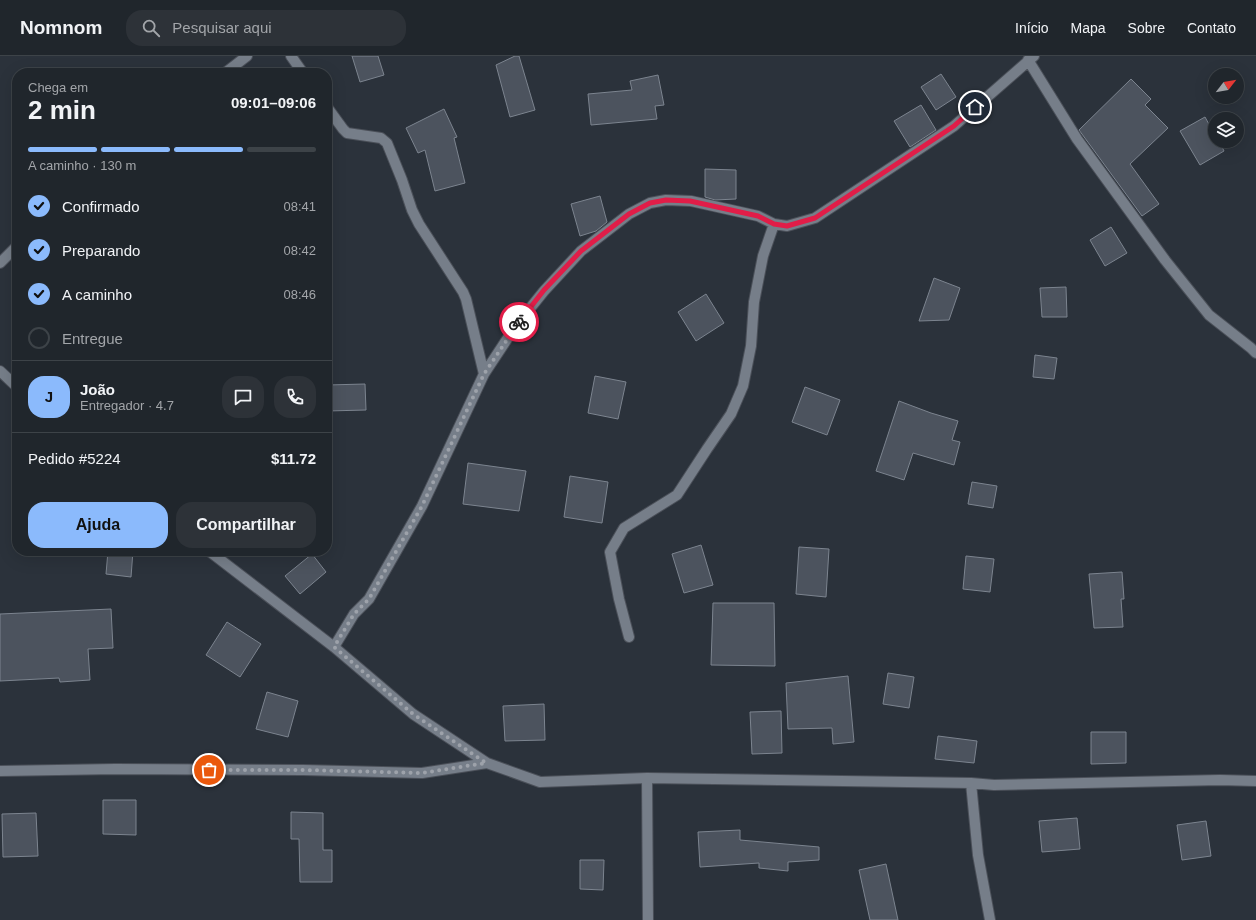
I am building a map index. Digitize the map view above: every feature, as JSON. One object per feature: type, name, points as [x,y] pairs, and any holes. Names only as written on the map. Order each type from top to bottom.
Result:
[{"type":"street","points":[[231,68],[247,56]]},
{"type":"street","points":[[291,56],[299,68]]},
{"type":"street","points":[[334,647],[354,614],[369,599],[422,506],[484,374],[515,327],[544,290],[581,251],[629,214],[650,203],[666,200],[690,201],[758,216],[774,224],[787,226],[815,218],[954,126],[1031,58],[1077,139],[1165,260],[1209,315],[1256,353]]},
{"type":"street","points":[[332,114],[342,129],[347,133],[381,138],[387,143],[412,210],[419,224],[466,299],[484,374]]},
{"type":"street","points":[[629,637],[618,599],[610,552],[624,528],[677,495],[731,414],[743,386],[751,346],[754,302],[762,256],[774,224]]},
{"type":"street","points":[[0,263],[12,251]]},
{"type":"street","points":[[0,371],[12,382]]},
{"type":"street","points":[[215,556],[334,647],[413,714],[486,763],[540,782],[646,778],[971,783],[994,785],[1220,780],[1256,781]]},
{"type":"street","points":[[0,771],[115,769],[303,770],[422,773],[486,763]]},
{"type":"street","points":[[646,778],[648,920]]},
{"type":"street","points":[[971,783],[978,855],[990,920]]},
{"type":"building","points":[[352,56],[378,56],[384,75],[360,82]]},
{"type":"building","points":[[515,56],[519,56],[535,110],[510,117],[496,65]]},
{"type":"building","points":[[941,74],[956,97],[936,110],[921,87]]},
{"type":"building","points":[[658,75],[664,105],[655,106],[657,119],[591,125],[588,94],[632,90],[630,81]]},
{"type":"building","points":[[1131,79],[1151,99],[1145,105],[1168,128],[1130,164],[1159,204],[1142,216],[1079,130]]},
{"type":"building","points":[[921,105],[936,130],[910,147],[894,121]]},
{"type":"building","points":[[444,109],[457,137],[454,138],[465,183],[435,191],[425,150],[418,153],[406,128]]},
{"type":"building","points":[[1205,117],[1208,122],[1208,148],[1222,148],[1224,151],[1200,165],[1180,131]]},
{"type":"building","points":[[705,169],[736,170],[736,199],[715,200],[705,197]]},
{"type":"building","points":[[600,196],[607,222],[596,231],[580,236],[571,204]]},
{"type":"building","points":[[1111,227],[1127,253],[1105,266],[1090,240]]},
{"type":"building","points":[[934,278],[960,288],[949,320],[919,321]]},
{"type":"building","points":[[1066,287],[1067,317],[1042,317],[1040,288]]},
{"type":"building","points":[[706,294],[724,323],[696,341],[678,312]]},
{"type":"building","points":[[1035,355],[1057,358],[1054,379],[1033,377]]},
{"type":"building","points":[[595,376],[626,382],[618,419],[588,413]]},
{"type":"building","points":[[365,384],[366,410],[332,411],[332,385]]},
{"type":"building","points":[[805,387],[840,400],[827,435],[792,422]]},
{"type":"building","points":[[899,401],[958,421],[952,440],[960,442],[954,465],[913,453],[904,480],[876,471]]},
{"type":"building","points":[[468,463],[526,471],[519,511],[463,504]]},
{"type":"building","points":[[570,476],[608,482],[602,523],[564,517]]},
{"type":"building","points":[[972,482],[997,486],[993,508],[968,504]]},
{"type":"building","points":[[701,545],[713,585],[684,593],[672,554]]},
{"type":"building","points":[[799,547],[829,549],[826,597],[796,594]]},
{"type":"building","points":[[108,556],[133,556],[131,577],[106,574]]},
{"type":"building","points":[[310,556],[314,556],[326,572],[300,594],[285,576]]},
{"type":"building","points":[[966,556],[994,559],[990,592],[963,589]]},
{"type":"building","points":[[1122,572],[1124,599],[1121,599],[1123,627],[1094,628],[1089,574]]},
{"type":"building","points":[[713,603],[774,603],[775,666],[711,665]]},
{"type":"building","points":[[111,609],[113,648],[88,649],[90,680],[60,682],[59,678],[0,681],[0,614]]},
{"type":"building","points":[[227,622],[261,644],[240,677],[206,655]]},
{"type":"building","points":[[888,673],[914,677],[909,708],[883,704]]},
{"type":"building","points":[[848,676],[854,742],[833,744],[832,728],[788,729],[786,683]]},
{"type":"building","points":[[267,692],[298,701],[288,737],[256,729]]},
{"type":"building","points":[[544,704],[545,740],[505,741],[503,706]]},
{"type":"building","points":[[781,711],[782,753],[752,754],[750,712]]},
{"type":"building","points":[[1091,732],[1126,732],[1126,763],[1091,764]]},
{"type":"building","points":[[938,736],[977,741],[974,763],[935,759]]},
{"type":"building","points":[[103,800],[136,800],[136,835],[103,834]]},
{"type":"building","points":[[291,812],[323,813],[323,850],[332,850],[332,882],[300,882],[299,839],[291,839]]},
{"type":"building","points":[[36,813],[38,856],[3,857],[2,814]]},
{"type":"building","points":[[1077,818],[1080,849],[1042,852],[1039,821]]},
{"type":"building","points":[[1206,821],[1211,856],[1182,860],[1177,825]]},
{"type":"building","points":[[740,830],[740,840],[819,847],[819,860],[788,862],[788,871],[759,868],[759,863],[700,867],[698,832]]},
{"type":"building","points":[[580,860],[604,860],[603,890],[580,889]]},
{"type":"building","points":[[886,864],[898,920],[870,920],[859,870]]},
{"type":"way so far","points":[[209,770],[303,770],[422,773],[486,763],[413,714],[334,647],[354,614],[369,599],[422,506],[484,374],[519,322]]},
{"type":"route","points":[[519,322],[544,290],[581,251],[629,214],[650,203],[666,200],[690,201],[758,216],[774,224],[787,226],[815,218],[954,126],[975,107]]}]
